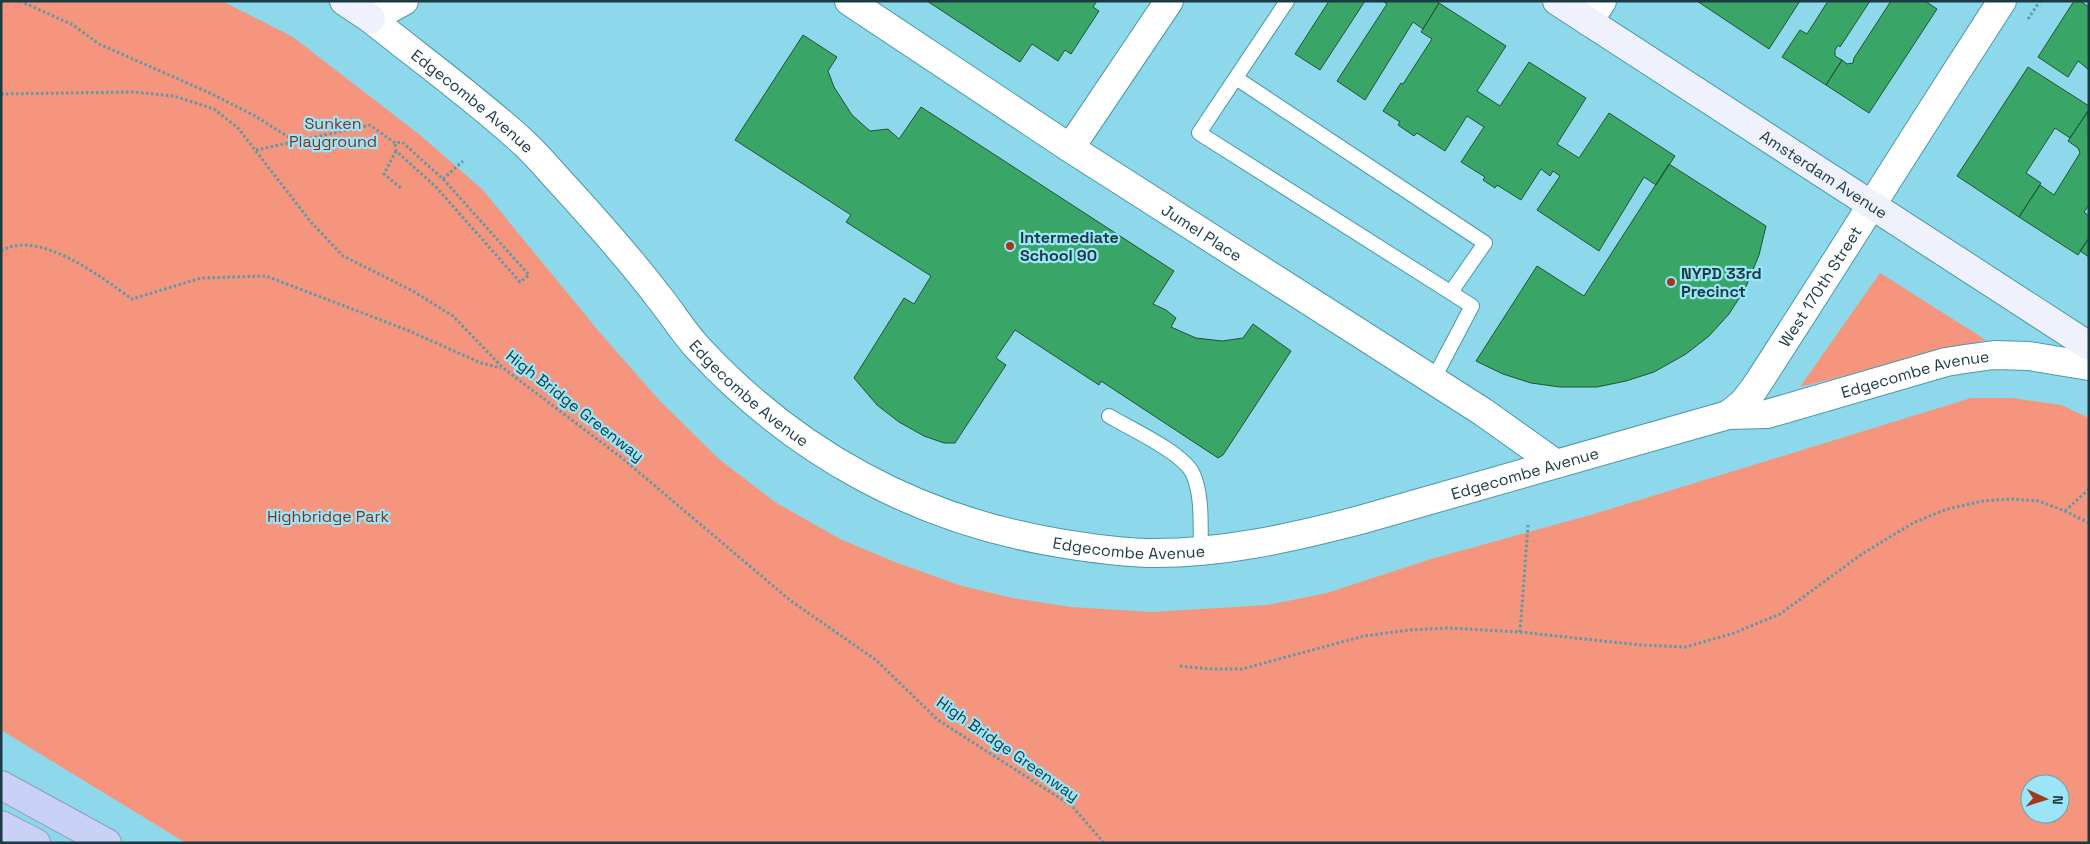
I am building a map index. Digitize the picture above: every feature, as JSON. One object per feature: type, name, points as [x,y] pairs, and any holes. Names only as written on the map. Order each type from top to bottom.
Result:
[{"type":"highway","points":[[1,785],[107,843]]},
{"type":"highway","points":[[1,825],[36,843]]},
{"type":"main road","name":"Edgecombe Avenue","points":[[344,1],[371,19]]},
{"type":"main road","name":"Amsterdam Avenue","points":[[1557,1],[1595,12],[1871,205],[2089,346]]},
{"type":"street","points":[[371,19],[404,1]]},
{"type":"street","name":"Jumel Place","points":[[849,1],[1070,148],[1483,412],[1556,464]]},
{"type":"street","points":[[1070,148],[1169,1]]},
{"type":"street","name":"West 170th Street","points":[[1728,416],[1754,389],[1848,245],[1871,205],[2002,1]]},
{"type":"street","name":"Edgecombe Avenue","points":[[371,19],[416,53],[525,144],[604,230],[658,296],[696,347],[778,422],[826,455],[862,476],[905,497],[944,514],[985,528],[1024,537],[1109,550],[1149,553],[1260,544],[1309,534],[1728,416],[1767,414],[1946,362],[1994,355],[2029,356],[2089,366]]},
{"type":"lane","points":[[1287,1],[1200,133],[1472,306],[1433,380]]},
{"type":"lane","points":[[1236,78],[1485,243],[1450,292]]},
{"type":"lane","points":[[1108,416],[1179,457],[1193,473],[1198,492],[1201,550]]},
{"type":"path","points":[[20,1],[73,25],[98,44],[212,94],[255,116],[296,141]]},
{"type":"path","name":"High Bridge Greenway","points":[[1,94],[133,92],[174,96],[214,109],[238,128],[310,222],[343,256],[411,290],[453,316],[503,368],[622,458],[791,601],[876,660],[938,720],[1072,806],[1104,843]]},
{"type":"path","points":[[256,150],[370,125],[395,143],[402,142],[444,179],[529,275],[520,282],[436,187],[396,151]]},
{"type":"path","points":[[395,143],[396,151],[384,174],[402,189]]},
{"type":"path","points":[[444,179],[463,161]]},
{"type":"path","points":[[1,251],[9,246],[37,246],[76,260],[132,299],[200,278],[266,276],[407,330],[481,363],[503,368]]},
{"type":"path","points":[[2065,511],[2089,489]]},
{"type":"path","points":[[1180,666],[1211,669],[1242,668],[1364,636],[1410,630],[1448,628],[1520,632],[1640,645],[1686,647],[1734,633],[1780,614],[1862,554],[1913,523],[1948,509],[1983,501],[2039,501],[2089,523]]},
{"type":"path","points":[[1520,632],[1528,525]]},
{"type":"green space","name":"Highbridge Park","points":[[1,1],[222,1],[293,37],[420,135],[482,189],[601,334],[660,401],[719,459],[775,502],[840,539],[895,562],[962,586],[1013,598],[1071,607],[1152,612],[1267,605],[1327,593],[1431,559],[1594,514],[1971,398],[2012,398],[2061,405],[2089,418],[2089,843],[186,843],[1,730]]},
{"type":"green space","points":[[1880,273],[1986,340],[1800,387]]},
{"type":"building","points":[[927,1],[1097,1],[1093,7],[1099,11],[1071,54],[1065,50],[1058,61],[1032,44],[1020,62]]},
{"type":"building","points":[[1329,1],[1365,1],[1320,70],[1295,54]]},
{"type":"building","points":[[1382,1],[1436,1],[1439,3],[1423,29],[1413,22],[1365,100],[1337,81],[1387,4]]},
{"type":"building","points":[[1697,1],[1800,1],[1769,49]]},
{"type":"building","points":[[1828,1],[1870,1],[1840,47],[1838,45],[1835,50],[1835,56],[1842,60],[1826,85],[1782,57],[1800,30],[1807,34]]},
{"type":"building","points":[[1891,1],[1925,1],[1937,9],[1869,113],[1826,85],[1842,60],[1847,64],[1853,63],[1854,58]]},
{"type":"building","points":[[2074,1],[2080,1],[2089,7],[2089,70],[2078,61],[2068,77],[2038,57]]},
{"type":"building","points":[[1439,3],[1506,46],[1477,91],[1500,106],[1529,62],[1586,98],[1557,144],[1579,158],[1609,113],[1675,156],[1656,185],[1644,177],[1599,251],[1537,210],[1560,176],[1553,171],[1550,176],[1541,169],[1521,200],[1497,185],[1495,188],[1483,180],[1485,177],[1461,162],[1484,127],[1467,116],[1445,151],[1417,133],[1414,136],[1398,125],[1400,122],[1383,111],[1432,39],[1421,32]]},
{"type":"building","name":"Intermediate School 90","points":[[803,35],[837,57],[828,71],[834,87],[852,115],[870,131],[888,129],[899,139],[921,107],[1174,271],[1153,304],[1166,310],[1176,318],[1171,327],[1196,338],[1222,341],[1243,338],[1253,324],[1291,351],[1223,455],[1218,458],[1101,381],[1099,385],[1015,330],[996,358],[1006,365],[955,443],[944,443],[924,436],[899,422],[877,405],[854,378],[904,298],[914,304],[931,276],[846,222],[851,215],[735,140]]},
{"type":"building","points":[[2028,67],[2089,106],[2089,110],[2070,138],[2055,128],[2026,173],[2041,183],[2019,217],[1957,176]]},
{"type":"building","points":[[2088,111],[2089,205],[2084,212],[2089,216],[2089,238],[2078,255],[2019,217],[2040,185],[2054,195],[2080,153],[2078,148],[2068,141]]},
{"type":"building","name":"NYPD 33rd Precinct","points":[[1669,164],[1766,226],[1759,255],[1745,289],[1729,314],[1709,336],[1686,354],[1654,372],[1626,381],[1597,387],[1560,387],[1531,383],[1503,374],[1476,361],[1537,266],[1584,296]]},
{"type":"building","points":[[2089,238],[2089,257],[2080,251]]},
{"type":"place","name":"Intermediate School 90","points":[[1010,246]]},
{"type":"place","name":"NYPD 33rd Precinct","points":[[1671,282]]},
{"type":"park label","name":"Sunken Playground","points":[[333,132]]}]
